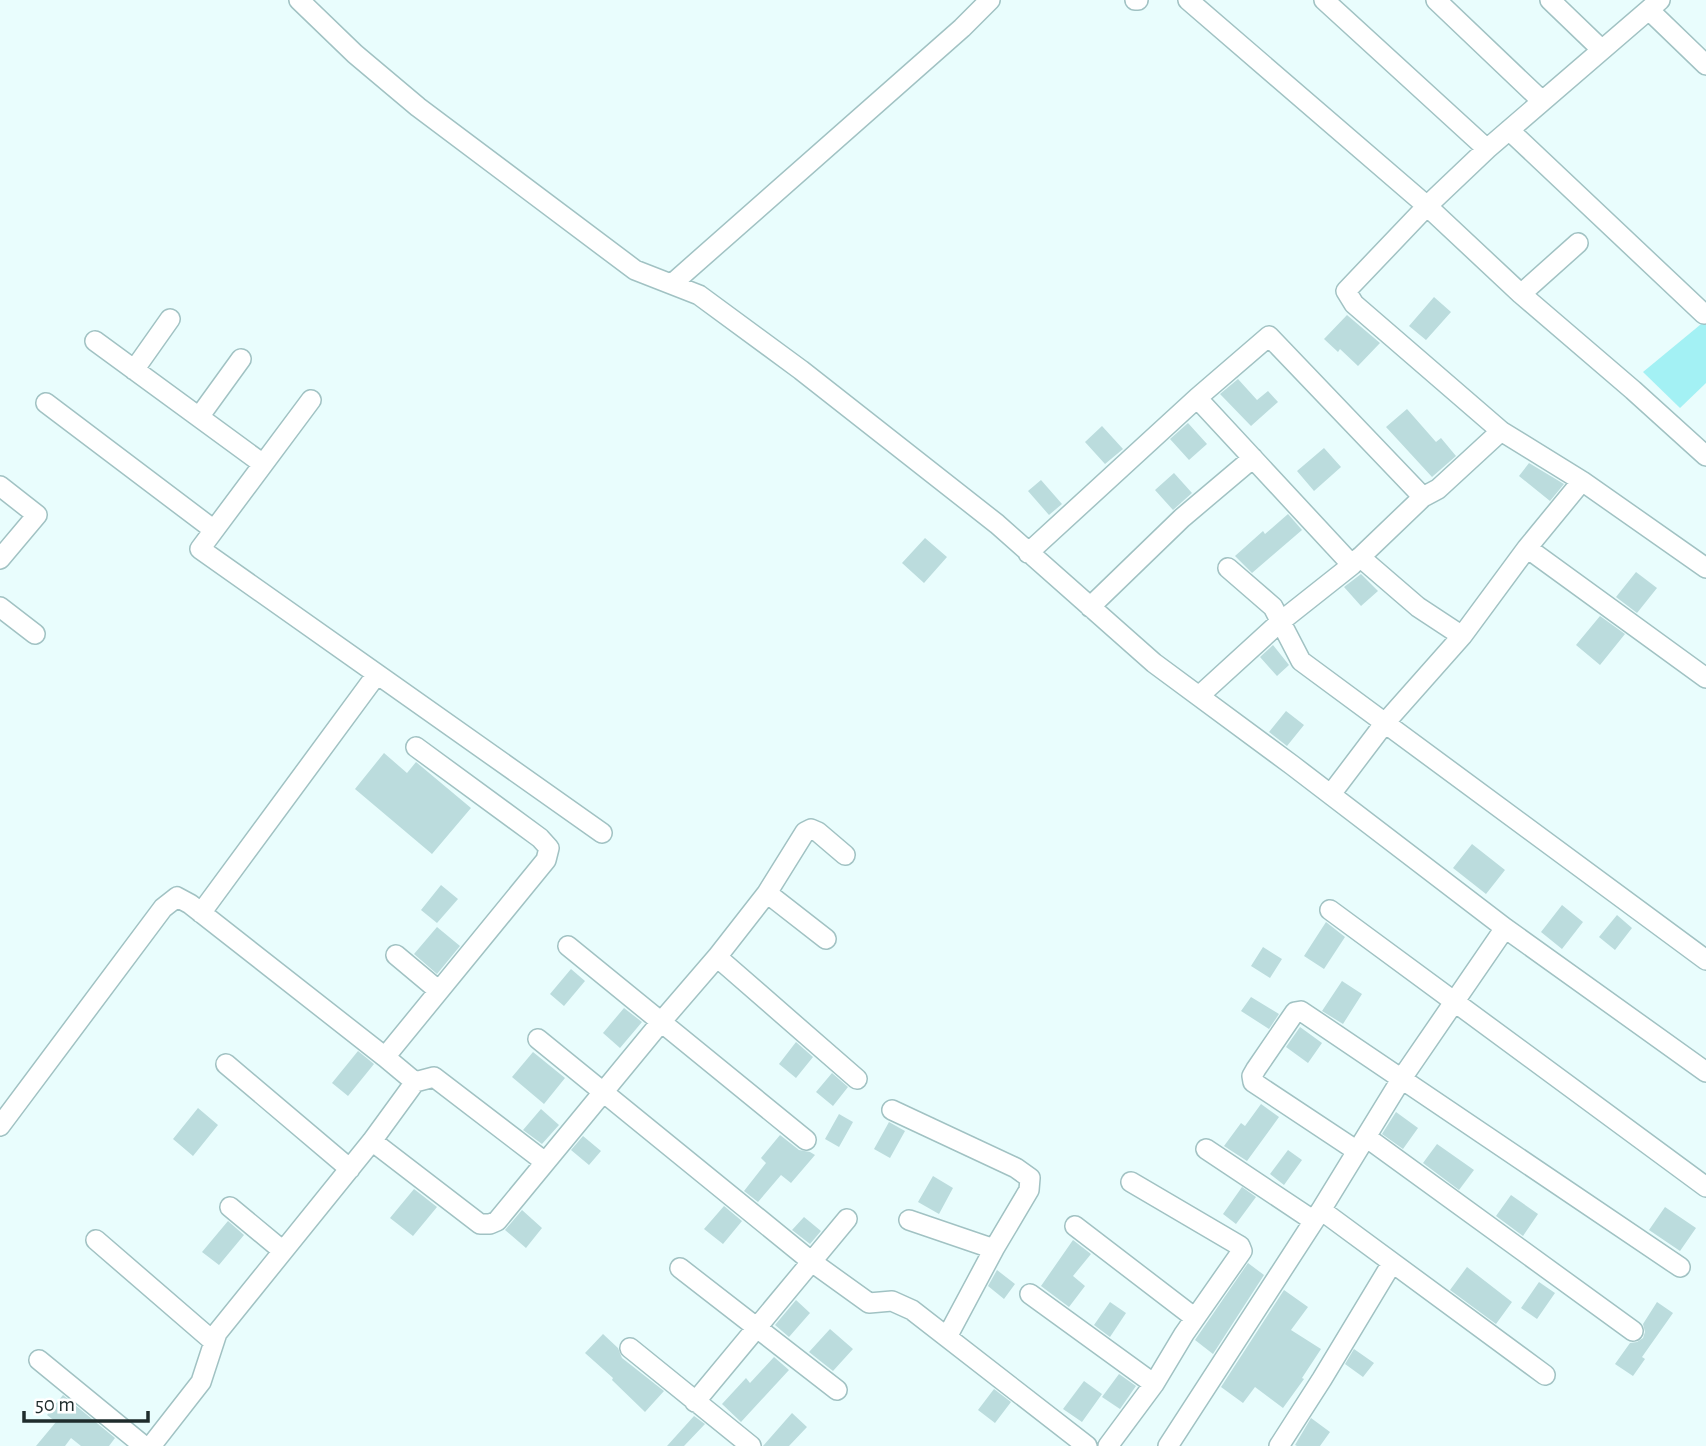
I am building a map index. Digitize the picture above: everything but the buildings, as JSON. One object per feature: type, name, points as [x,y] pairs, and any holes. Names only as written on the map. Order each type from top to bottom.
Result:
[{"type":"street","points":[[299,0],[355,54],[418,107],[635,270],[699,295],[801,370],[997,524],[1154,663],[1331,794],[1505,928],[1706,1072]]},
{"type":"street","points":[[673,283],[962,28],[990,0]]},
{"type":"street","points":[[1188,0],[1427,206],[1521,294],[1706,456]]},
{"type":"street","points":[[1324,0],[1487,149]]},
{"type":"street","points":[[1436,0],[1542,101]]},
{"type":"street","points":[[1550,0],[1602,50]]},
{"type":"street","points":[[1706,65],[1654,5],[1487,149],[1427,206],[1346,291],[1354,304],[1501,431],[1582,481],[1706,568]]},
{"type":"street","points":[[1509,130],[1704,314]]},
{"type":"street","points":[[1521,294],[1578,243]]},
{"type":"street","points":[[134,370],[170,319]]},
{"type":"street","points":[[1028,553],[1197,398],[1269,336],[1423,497]]},
{"type":"street","points":[[95,341],[263,464]]},
{"type":"street","points":[[199,417],[241,359]]},
{"type":"street","points":[[1197,398],[1356,561],[1462,636]]},
{"type":"street","points":[[311,400],[200,549],[602,833]]},
{"type":"street","points":[[47,403],[214,530]]},
{"type":"street","points":[[1199,696],[1280,622],[1356,561],[1423,497],[1438,489],[1501,431]]},
{"type":"street","points":[[1090,607],[1182,518],[1253,458]]},
{"type":"street","points":[[1331,794],[1384,724],[1462,636],[1527,548],[1582,481]]},
{"type":"street","points":[[0,486],[37,515],[0,559]]},
{"type":"street","points":[[1527,548],[1706,677]]},
{"type":"street","points":[[1228,568],[1273,607],[1301,661],[1706,960]]},
{"type":"street","points":[[0,607],[35,634]]},
{"type":"street","points":[[201,913],[377,674]]},
{"type":"street","points":[[385,1057],[546,860],[549,848],[540,838],[416,747]]},
{"type":"street","points":[[372,1141],[475,1220],[485,1225],[496,1221],[718,957],[767,893],[800,837],[811,829],[845,855]]},
{"type":"street","points":[[767,893],[825,939]]},
{"type":"street","points":[[0,1126],[163,908],[177,897],[190,904],[415,1082]]},
{"type":"street","points":[[1330,910],[1706,1187]]},
{"type":"street","points":[[1168,1446],[1318,1216],[1402,1078],[1453,1000],[1505,928]]},
{"type":"street","points":[[568,946],[806,1140]]},
{"type":"street","points":[[396,955],[439,991]]},
{"type":"street","points":[[718,957],[858,1079]]},
{"type":"street","points":[[1633,1331],[1361,1144],[1253,1082],[1252,1076],[1256,1069],[1291,1017],[1301,1011],[1681,1267]]},
{"type":"street","points":[[538,1039],[812,1262],[869,1303],[892,1301],[912,1310],[1087,1446]]},
{"type":"street","points":[[226,1064],[350,1169]]},
{"type":"street","points":[[151,1446],[201,1382],[217,1333],[350,1169],[415,1082],[434,1077],[545,1162]]},
{"type":"street","points":[[892,1110],[1016,1168],[1030,1178],[1029,1190],[947,1337]]},
{"type":"street","points":[[1206,1149],[1392,1263],[1545,1374]]},
{"type":"street","points":[[1108,1446],[1154,1384],[1195,1318],[1242,1251],[1240,1246],[1132,1182]]},
{"type":"street","points":[[230,1207],[283,1251]]},
{"type":"street","points":[[695,1402],[847,1219]]},
{"type":"street","points":[[909,1220],[994,1249]]},
{"type":"street","points":[[1075,1226],[1195,1318]]},
{"type":"street","points":[[96,1240],[214,1342]]},
{"type":"street","points":[[1279,1446],[1392,1263]]},
{"type":"street","points":[[680,1268],[837,1390]]},
{"type":"street","points":[[1030,1294],[1154,1384]]},
{"type":"street","points":[[629,1348],[751,1446]]},
{"type":"street","points":[[39,1360],[144,1446]]},
{"type":"shaded area","points":[[1706,320],[1706,383],[1680,408],[1643,372]]}]
